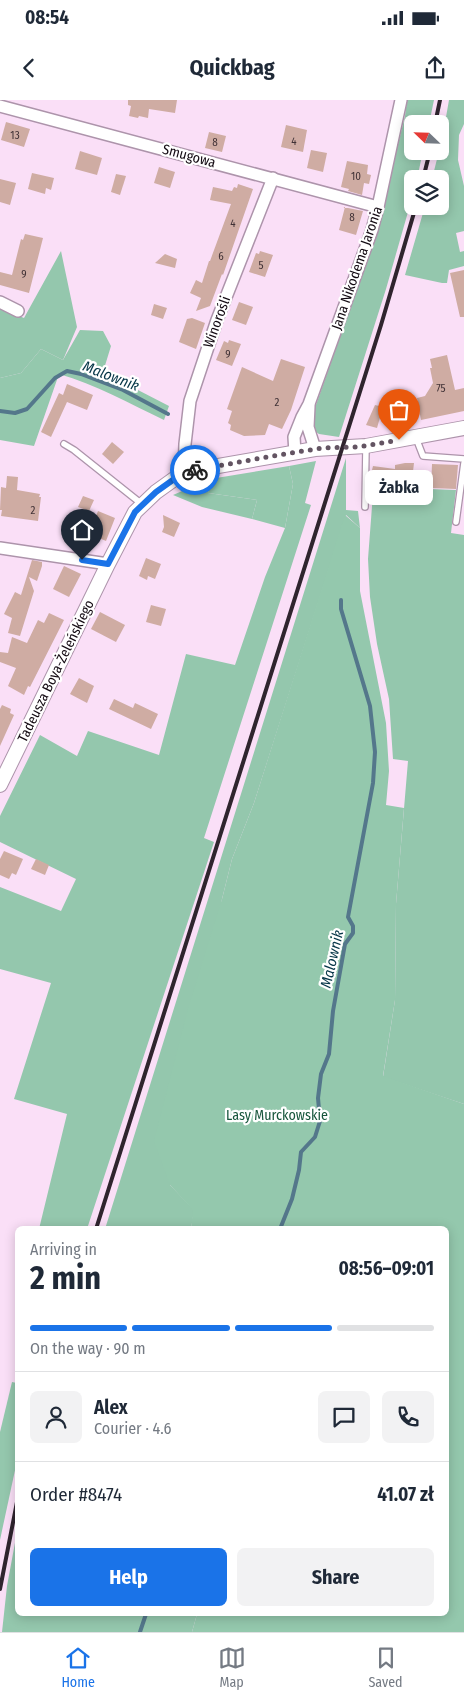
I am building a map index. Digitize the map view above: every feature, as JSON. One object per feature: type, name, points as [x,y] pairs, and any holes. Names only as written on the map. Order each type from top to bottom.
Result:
[{"type":"street","name":"Jana Nikodema Jaronia","points":[[295,453],[294,437],[309,404],[365,253],[378,207],[400,100]]},
{"type":"street","name":"Smugowa","points":[[0,106],[378,207]]},
{"type":"street","name":"Winorośli","points":[[184,472],[190,401],[217,320],[273,178]]},
{"type":"street","points":[[0,302],[18,311]]},
{"type":"street","name":"Jana Nikodema Jaronia","points":[[309,404],[308,427],[315,449]]},
{"type":"street","name":"Tadeusza Boya-Żeleńskiego","points":[[0,785],[135,512],[156,492],[184,472],[315,449],[366,446],[464,428]]},
{"type":"street","points":[[0,548],[108,564]]},
{"type":"lane","points":[[416,437],[423,456],[464,461],[456,522]]},
{"type":"lane","points":[[64,444],[142,505]]},
{"type":"lane","points":[[365,508],[366,446]]},
{"type":"green space","points":[[407,100],[434,100],[431,115],[405,115]]},
{"type":"green space","points":[[449,100],[464,100],[464,124],[459,135],[458,160],[464,186],[464,231],[456,233],[460,252],[464,251],[464,266],[449,270],[447,283],[442,283],[405,275],[422,215],[449,215],[449,170],[434,170],[437,160],[449,160],[449,115],[446,115]]},
{"type":"green space","points":[[404,120],[404,160],[421,160],[419,170],[404,170],[404,215],[407,215],[386,289],[339,437],[319,434],[312,429],[311,419],[374,241]]},
{"type":"green space","points":[[61,251],[77,327],[63,360],[41,349],[21,373],[0,378],[0,308],[24,318]]},
{"type":"green space","points":[[80,330],[103,331],[111,346],[103,372],[169,406],[164,420],[99,389],[59,374],[34,446],[0,440],[0,378],[21,373],[41,349],[63,360]]},
{"type":"green space","points":[[346,458],[346,510],[358,511],[360,528],[346,515],[254,803],[232,859],[222,899],[170,1185],[194,1210],[191,1226],[106,1226]]},
{"type":"green space","points":[[316,461],[305,503],[311,505],[204,838],[214,842],[88,1226],[40,1226],[67,1114],[14,1099],[51,983],[0,969],[0,887],[61,911],[76,879],[0,842],[0,816],[40,735],[77,756],[88,731],[159,755],[186,654],[235,665],[265,577],[285,528],[293,484],[289,466]]},
{"type":"green space","points":[[289,466],[293,484],[285,528],[252,519],[257,500],[208,493],[210,479]]},
{"type":"green space","points":[[210,479],[208,493],[257,500],[252,519],[202,507],[173,495]]},
{"type":"green space","points":[[374,480],[430,485],[430,489],[456,490],[451,533],[464,535],[464,1104],[383,1077],[395,1000],[396,904],[408,761],[393,759],[389,699],[377,644],[370,597],[368,559]]},
{"type":"green space","name":"Lasy Murckowskie","points":[[345,515],[360,528],[360,591],[386,723],[389,771],[386,805],[404,808],[396,904],[395,1000],[383,1076],[464,1104],[464,1632],[192,1632],[196,1616],[449,1616],[449,1226],[191,1226],[193,1210],[170,1185],[154,1141],[188,1009],[222,899],[232,859],[254,803]]},
{"type":"green space","points":[[12,1382],[15,1383],[15,1470],[0,1540],[0,1432]]},
{"type":"green space","points":[[15,1543],[15,1616],[196,1616],[192,1632],[2,1632],[7,1586]]},
{"type":"building","points":[[128,100],[177,100],[175,113],[149,109],[148,118],[139,116],[138,118],[129,116],[131,106],[128,105]]},
{"type":"building","points":[[6,122],[30,129],[24,147],[1,140]]},
{"type":"building","points":[[286,125],[307,130],[303,152],[281,147]]},
{"type":"building","points":[[209,132],[226,136],[222,152],[205,148]]},
{"type":"building","points":[[311,150],[327,153],[323,172],[307,168]]},
{"type":"building","points":[[80,151],[102,158],[97,175],[75,169]]},
{"type":"building","points":[[347,161],[368,165],[367,174],[371,175],[369,184],[364,183],[362,195],[341,187]]},
{"type":"building","points":[[159,167],[175,172],[170,188],[154,183]]},
{"type":"building","points":[[32,173],[54,178],[51,190],[46,188],[45,194],[28,189]]},
{"type":"building","points":[[116,174],[126,176],[120,195],[111,192]]},
{"type":"building","points":[[0,179],[16,183],[10,205],[0,202]]},
{"type":"building","points":[[238,184],[253,189],[223,275],[210,306],[196,311],[201,298],[190,293],[196,280],[202,283],[231,204],[210,200],[213,187],[232,191],[234,187],[237,188]]},
{"type":"building","points":[[345,207],[363,211],[356,235],[339,230]]},
{"type":"building","points":[[25,234],[43,238],[29,293],[0,285],[0,272],[12,275],[21,239],[23,240]]},
{"type":"building","points":[[260,251],[273,255],[265,277],[249,272],[256,253],[259,254]]},
{"type":"building","points":[[165,254],[177,259],[175,268],[155,263]]},
{"type":"building","points":[[464,270],[464,317],[460,317],[450,273]]},
{"type":"building","points":[[239,302],[253,307],[246,325],[232,320]]},
{"type":"building","points":[[154,304],[167,308],[163,319],[151,315]]},
{"type":"building","points":[[192,318],[205,323],[196,349],[179,342],[187,319]]},
{"type":"building","points":[[229,340],[241,344],[232,366],[216,360],[224,341],[228,343]]},
{"type":"building","points":[[447,355],[455,390],[464,388],[464,411],[421,420],[417,398],[425,396],[433,383],[430,359]]},
{"type":"building","points":[[281,359],[305,367],[291,410],[282,429],[269,424],[265,435],[244,436],[230,430],[231,425],[228,423],[232,411],[227,409],[242,367],[273,381]]},
{"type":"building","points":[[67,384],[93,395],[87,410],[67,402],[51,437],[41,432],[59,393],[63,395]]},
{"type":"building","points":[[375,405],[383,407],[377,428],[366,425]]},
{"type":"building","points":[[112,442],[124,452],[113,464],[102,454]]},
{"type":"building","points":[[414,463],[412,480],[387,476],[386,479],[373,477],[373,474],[371,474],[373,466],[395,469],[395,465]]},
{"type":"building","points":[[432,464],[458,465],[456,489],[431,488]]},
{"type":"building","points":[[7,476],[18,477],[17,490],[40,494],[38,521],[1,516],[1,487],[6,488]]},
{"type":"building","points":[[83,496],[94,500],[89,511],[78,507]]},
{"type":"building","points":[[98,511],[115,518],[106,541],[92,535],[96,527],[92,526]]},
{"type":"building","points":[[163,515],[180,523],[174,537],[162,532],[164,527]]},
{"type":"building","points":[[146,558],[161,564],[155,579],[148,576],[147,580],[139,576]]},
{"type":"building","points":[[32,560],[42,562],[42,566],[37,581],[29,577],[34,591],[20,636],[8,633],[12,618],[4,614],[15,592],[21,595]]},
{"type":"building","points":[[64,566],[81,574],[69,597],[53,589]]},
{"type":"building","points":[[151,605],[166,609],[161,626],[146,622]]},
{"type":"building","points":[[100,612],[125,625],[116,642],[91,629]]},
{"type":"building","points":[[49,613],[64,620],[30,687],[28,686],[24,695],[8,686],[16,668],[0,662],[0,652],[8,653],[12,637],[27,643],[38,620],[44,623]]},
{"type":"building","points":[[79,678],[94,686],[87,703],[70,694]]},
{"type":"building","points":[[114,699],[133,708],[135,703],[158,714],[151,729],[109,709]]},
{"type":"building","points":[[2,705],[11,709],[10,713],[14,715],[0,746],[0,709]]},
{"type":"building","points":[[4,851],[23,859],[16,875],[12,873],[9,879],[0,875],[0,859]]},
{"type":"building","points":[[36,859],[49,865],[45,875],[31,869]]},
{"type":"waterway","name":"Malownik","points":[[0,411],[15,413],[27,409],[55,378],[67,371],[81,374],[123,390],[168,414]]},
{"type":"waterway","name":"Malownik","points":[[281,1226],[292,1199],[301,1152],[315,1137],[320,1121],[318,1098],[321,1074],[329,1054],[333,1011],[345,944],[353,933],[353,926],[348,917],[373,783],[375,752],[370,706],[341,609],[341,600]]},
{"type":"waterway","name":"Malownik","points":[[140,1632],[145,1616]]},
{"type":"railway","points":[[437,115],[440,100]]},
{"type":"railway","points":[[425,170],[428,160]]},
{"type":"railway","points":[[97,1226],[381,325],[413,215]]},
{"type":"railway","points":[[0,1589],[15,1512]]},
{"type":"way so far","points":[[195,470],[315,449],[359,447],[399,440]]},
{"type":"place","name":"Żabka","points":[[399,440]]},
{"type":"route","points":[[82,560],[108,564],[135,512],[156,492],[184,472],[195,470]]}]
